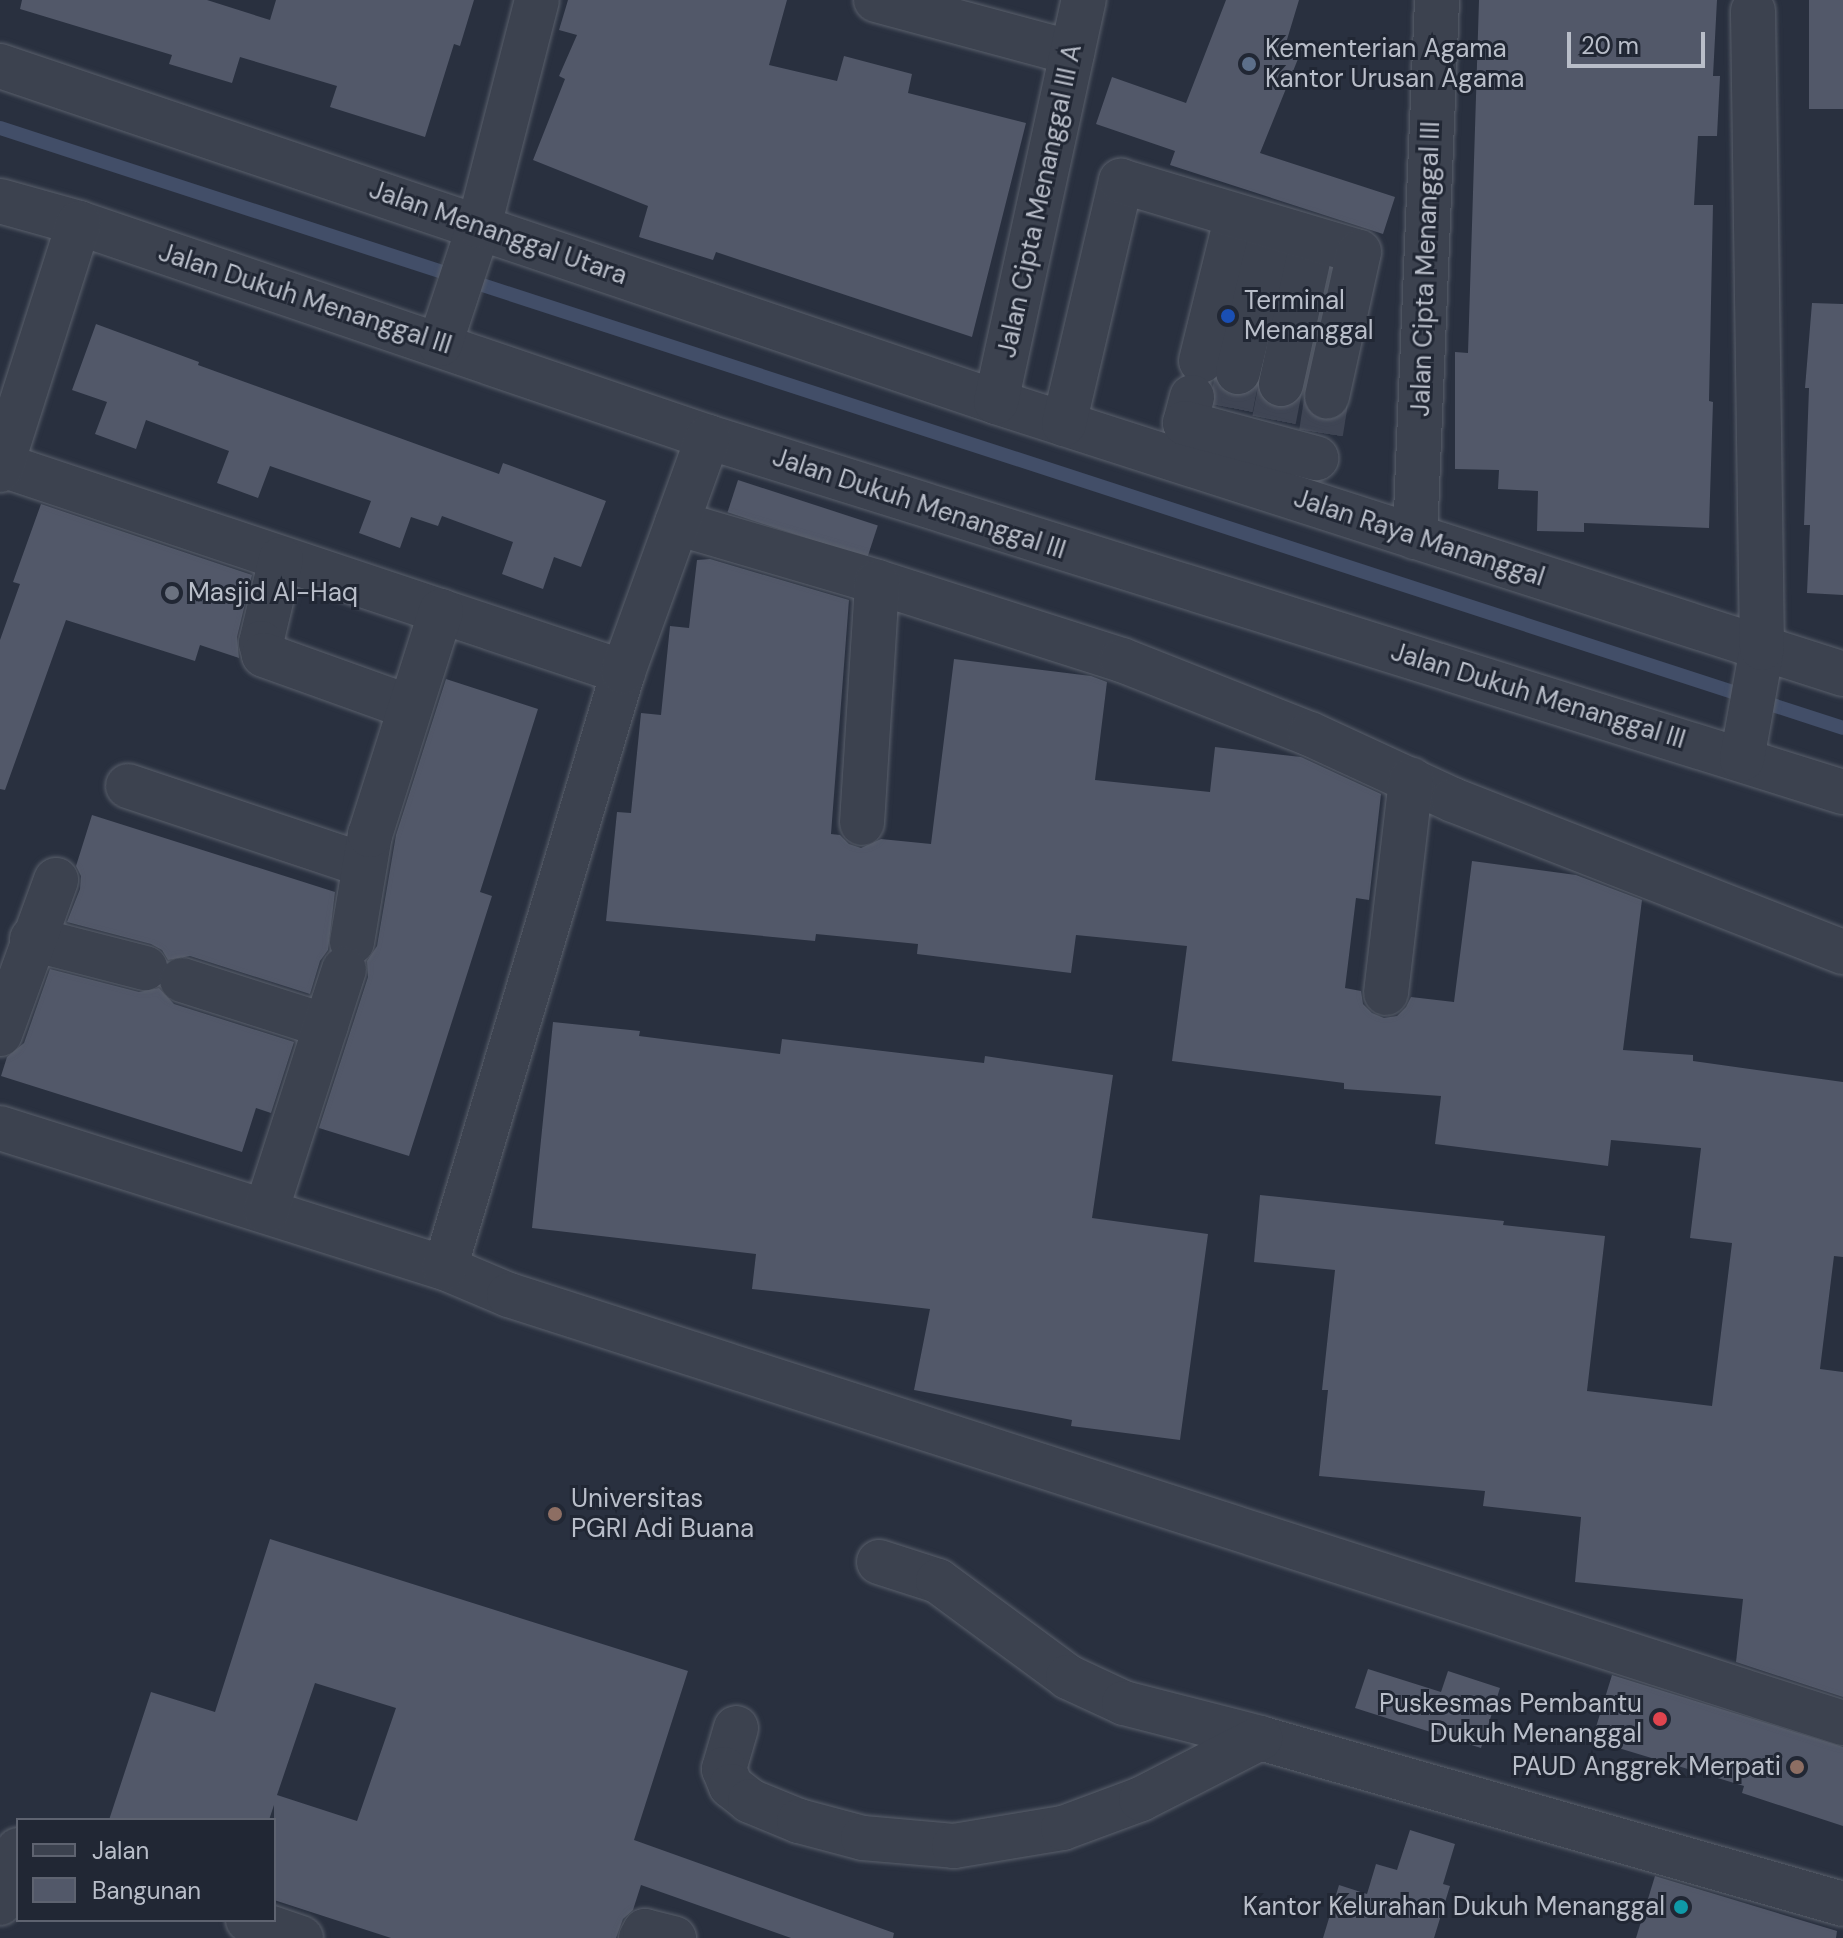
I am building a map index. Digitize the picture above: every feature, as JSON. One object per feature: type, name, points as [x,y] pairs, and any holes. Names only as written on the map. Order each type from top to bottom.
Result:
[{"type":"street","points":[[445,329],[474,242],[537,0]]},
{"type":"street","points":[[876,0],[1072,53]]},
{"type":"street","name":"Jalan Cipta Menanggal III A","points":[[996,402],[1084,0]]},
{"type":"street","name":"Jalan Cipta Menanggal III","points":[[1415,537],[1437,0]]},
{"type":"street","points":[[1743,753],[1761,652],[1753,11]]},
{"type":"street","name":"Jalan Menanggal Utara","points":[[0,66],[474,242],[996,402]]},
{"type":"street","points":[[1064,424],[1121,181],[1359,252],[1321,429],[1310,503]]},
{"type":"street","name":"Jalan Dukuh Menanggal III","points":[[0,201],[445,329],[708,437],[1743,753],[1843,792]]},
{"type":"street","points":[[79,223],[1,467],[623,672]]},
{"type":"street","points":[[1274,227],[1218,394],[1275,416],[1321,429]]},
{"type":"street","points":[[1274,227],[1275,416]]},
{"type":"street","name":"Jalan Raya Mananggal","points":[[996,402],[1761,652],[1843,674]]},
{"type":"street","points":[[445,1268],[623,672],[708,437]]},
{"type":"street","points":[[677,523],[877,582],[1122,660],[1310,734],[1453,800],[1843,952]]},
{"type":"street","points":[[281,559],[261,643],[264,655],[409,707]]},
{"type":"street","points":[[862,823],[877,582]]},
{"type":"street","points":[[266,1211],[348,955],[364,865],[409,707],[441,611]]},
{"type":"street","points":[[1386,993],[1411,779]]},
{"type":"street","points":[[128,786],[364,865]]},
{"type":"street","points":[[0,1034],[56,880]]},
{"type":"street","points":[[32,939],[164,974],[326,1026]]},
{"type":"street","points":[[0,1128],[445,1268],[509,1295],[1843,1723]]},
{"type":"street","points":[[879,1562],[938,1581],[1068,1677],[1110,1697],[1843,1904]]},
{"type":"street","points":[[736,1728],[724,1769],[731,1786],[750,1801],[799,1821],[863,1838],[954,1846],[1063,1828],[1141,1799],[1260,1738]]},
{"type":"street","points":[[0,1903],[16,1856]]},
{"type":"street","points":[[254,1922],[301,1938]]},
{"type":"street","points":[[641,1938],[645,1931],[674,1938]]},
{"type":"building","points":[[22,0],[207,0],[270,20],[276,0],[474,0],[460,46],[454,44],[425,137],[330,107],[337,86],[240,57],[232,83],[169,64],[172,55],[20,9]]},
{"type":"building","points":[[568,0],[787,0],[769,65],[837,81],[844,56],[912,74],[908,93],[1026,123],[972,337],[716,252],[713,260],[639,237],[648,206],[533,160],[565,79],[559,76],[577,35],[559,30]]},
{"type":"building","points":[[1226,0],[1299,0],[1286,43],[1302,49],[1260,153],[1395,197],[1383,234],[1170,165],[1175,151],[1096,124],[1112,77],[1186,103]]},
{"type":"building","points":[[1479,0],[1717,0],[1713,76],[1720,76],[1717,136],[1698,136],[1694,205],[1713,205],[1709,401],[1713,402],[1709,528],[1584,523],[1584,532],[1537,531],[1538,491],[1498,489],[1499,470],[1455,469],[1455,352],[1468,353]]},
{"type":"building","points":[[1809,0],[1843,0],[1843,109],[1809,109]]},
{"type":"building","points":[[1812,303],[1843,304],[1843,595],[1807,593],[1810,525],[1804,525],[1809,388],[1805,388]]},
{"type":"building","points":[[96,324],[199,362],[198,365],[499,474],[503,463],[606,501],[581,567],[554,557],[543,589],[502,574],[513,542],[442,516],[438,526],[411,517],[400,548],[359,533],[371,501],[270,466],[258,498],[217,483],[229,451],[146,420],[136,449],[95,434],[107,402],[72,390]]},
{"type":"building","points":[[738,480],[878,525],[867,558],[727,512]]},
{"type":"building","points":[[41,504],[252,575],[237,637],[239,658],[200,645],[195,661],[66,620],[5,790],[0,789],[0,640],[20,584],[13,582]]},
{"type":"building","points":[[710,559],[849,600],[831,834],[840,835],[849,844],[861,848],[881,839],[931,844],[954,659],[1091,676],[1107,682],[1095,780],[1210,792],[1215,747],[1301,757],[1381,794],[1369,900],[1356,898],[1345,988],[1361,991],[1363,1004],[1372,1013],[1384,1018],[1397,1016],[1411,997],[1454,1002],[1472,861],[1576,875],[1642,900],[1623,1050],[1693,1055],[1693,1061],[1843,1082],[1843,1257],[1834,1256],[1820,1369],[1843,1372],[1843,1697],[1736,1662],[1743,1599],[1575,1582],[1581,1517],[1483,1506],[1485,1491],[1319,1476],[1328,1390],[1322,1390],[1335,1270],[1254,1262],[1260,1195],[1504,1221],[1503,1225],[1605,1236],[1587,1391],[1712,1406],[1732,1243],[1690,1238],[1701,1148],[1611,1140],[1608,1166],[1435,1144],[1441,1096],[1344,1089],[1344,1083],[1172,1061],[1187,946],[1076,935],[1071,973],[917,954],[918,944],[816,934],[815,941],[606,921],[617,812],[631,813],[641,713],[661,715],[670,626],[689,628],[697,560]]},
{"type":"building","points":[[446,679],[538,709],[480,892],[492,896],[409,1156],[319,1128],[368,977],[367,961],[377,946],[396,835]]},
{"type":"building","points":[[92,815],[335,892],[328,950],[320,961],[310,994],[190,956],[168,960],[162,950],[151,944],[67,922],[80,889],[81,876],[76,866]]},
{"type":"building","points":[[50,969],[139,992],[159,988],[174,1004],[294,1042],[271,1113],[256,1108],[242,1152],[1,1076],[7,1057],[24,1043]]},
{"type":"building","points":[[553,1022],[640,1031],[639,1036],[780,1054],[782,1039],[984,1063],[985,1056],[1113,1075],[1092,1218],[1208,1234],[1180,1440],[1071,1426],[1072,1420],[914,1390],[930,1309],[752,1289],[756,1254],[532,1228]]},
{"type":"building","points":[[270,1539],[688,1671],[634,1840],[894,1933],[893,1938],[791,1938],[641,1885],[633,1910],[623,1919],[616,1938],[391,1938],[276,1901],[274,1805],[270,1818],[110,1818],[151,1692],[215,1712]],"holes":[[[315,1683],[396,1708],[357,1821],[277,1795]]]},
{"type":"building","points":[[1368,1669],[1441,1692],[1448,1671],[1500,1688],[1481,1748],[1355,1708]]},
{"type":"building","points":[[1612,1675],[1843,1747],[1843,1826],[1742,1793],[1744,1786],[1592,1740]]},
{"type":"building","points":[[1410,1830],[1455,1844],[1443,1884],[1450,1886],[1434,1938],[1323,1938],[1339,1885],[1367,1894],[1376,1864],[1397,1870]]},
{"type":"building","points":[[1655,1876],[1837,1931],[1836,1938],[1636,1938]]},
{"type":"waterway","points":[[0,128],[1843,728]]},
{"type":"tunnel","points":[[1231,408],[1238,372]]},
{"type":"tunnel","points":[[1274,420],[1281,384]]},
{"type":"tunnel","points":[[1321,433],[1327,396]]},
{"type":"place","name":"Kementerian Agama Kantor Urusan Agama","points":[[1249,64]]},
{"type":"place","name":"Terminal Menanggal","points":[[1228,316]]},
{"type":"place","name":"Masjid Al-Haq","points":[[172,593]]},
{"type":"place","name":"Universitas PGRI Adi Buana","points":[[555,1514]]},
{"type":"place","name":"Puskesmas Pembantu Dukuh Menanggal","points":[[1660,1719]]},
{"type":"place","name":"PAUD Anggrek Merpati","points":[[1797,1767]]},
{"type":"place","name":"Kantor Kelurahan Dukuh Menanggal","points":[[1681,1907]]}]
